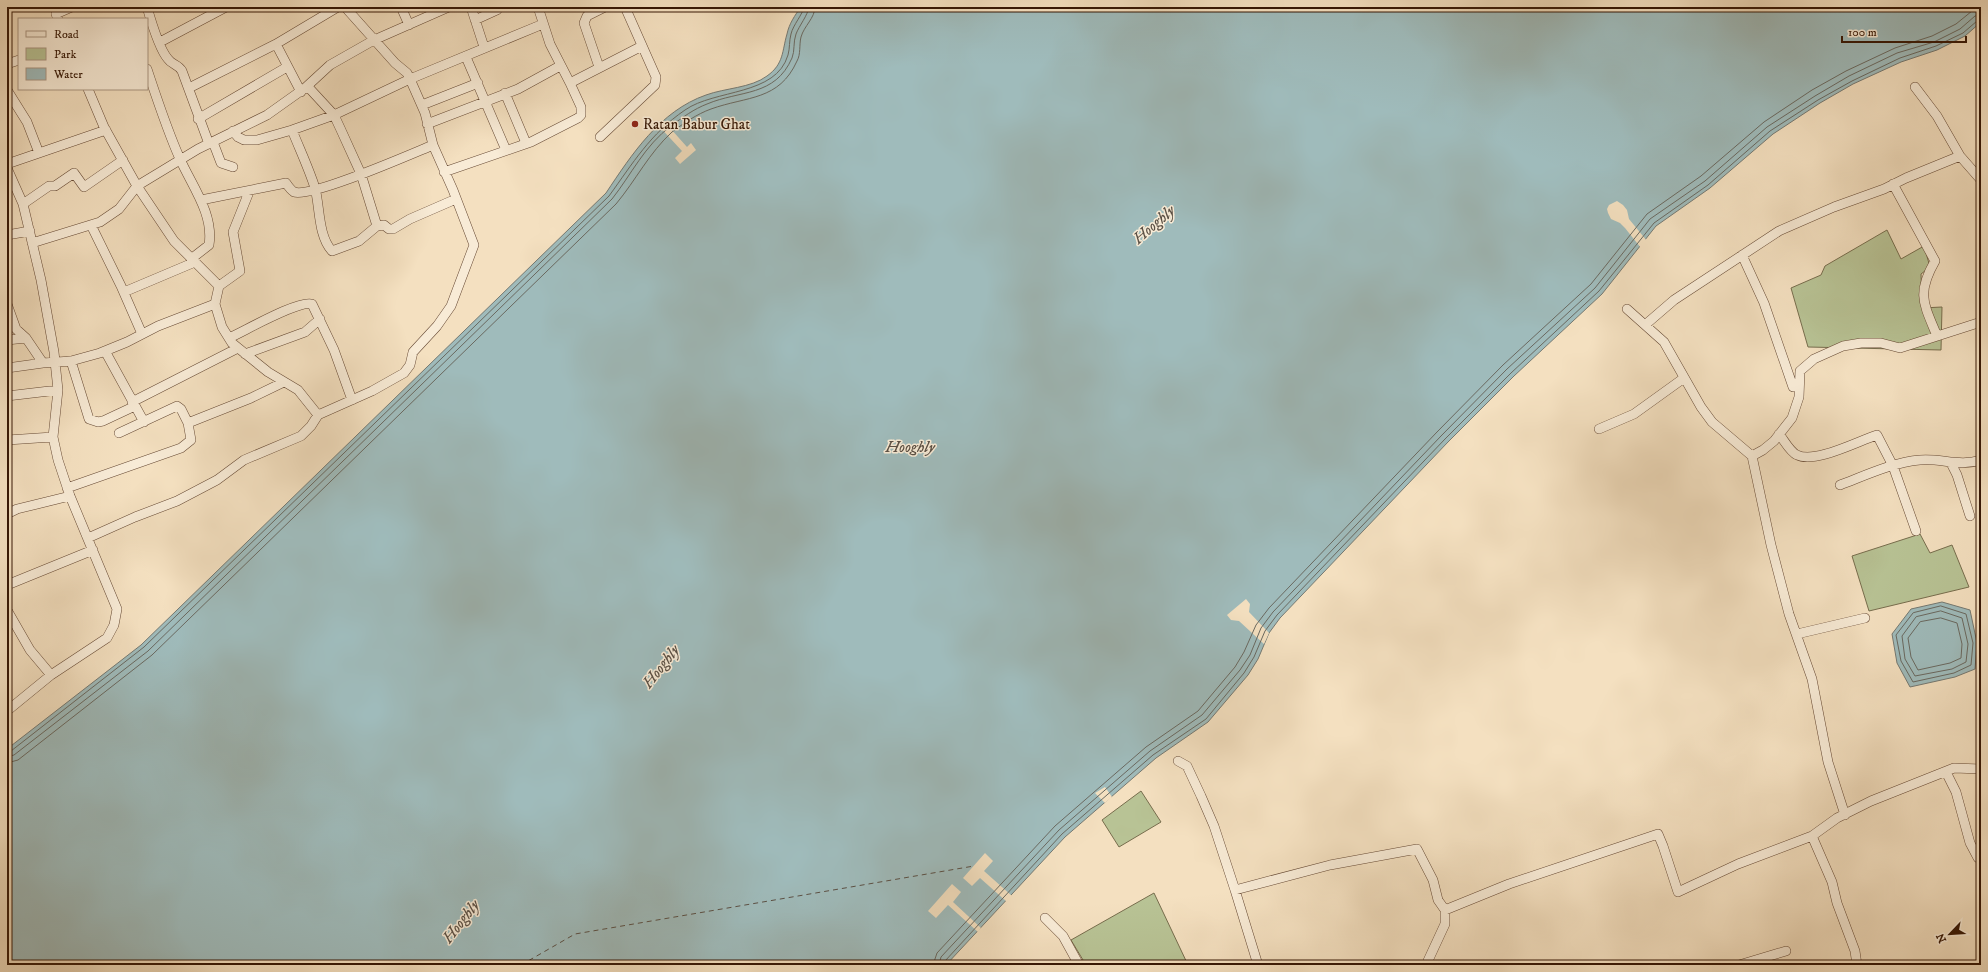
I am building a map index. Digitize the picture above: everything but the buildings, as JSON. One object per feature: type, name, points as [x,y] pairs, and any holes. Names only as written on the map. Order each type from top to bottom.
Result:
[{"type":"street","points":[[58,18],[56,14],[72,7]]},
{"type":"street","points":[[147,7],[151,31],[160,42],[168,59],[179,66],[189,88],[198,119],[221,163],[233,167]]},
{"type":"street","points":[[160,42],[226,7]]},
{"type":"street","points":[[88,538],[176,501],[217,480],[244,460],[301,436],[311,426],[318,415],[372,392],[404,373],[410,365],[413,352],[437,326],[451,306],[474,245],[433,145],[422,105],[410,79],[406,72],[395,63],[344,7],[276,44],[189,88]]},
{"type":"street","points":[[401,7],[409,25]]},
{"type":"street","points":[[32,243],[92,225],[108,217],[119,209],[137,186],[211,143],[267,115],[303,90],[330,65],[374,40],[449,7]]},
{"type":"street","points":[[471,7],[484,47]]},
{"type":"street","points":[[475,20],[497,10],[499,7]]},
{"type":"street","points":[[444,172],[531,142],[581,115],[581,107],[550,44],[538,7]]},
{"type":"street","points":[[599,67],[584,23],[587,16],[605,7]]},
{"type":"street","points":[[600,137],[641,100],[655,84],[656,77],[625,7]]},
{"type":"street","points":[[233,131],[238,137],[244,140],[257,140],[292,130],[334,115],[410,79],[466,57],[484,47],[543,24]]},
{"type":"street","points":[[276,44],[287,67],[303,90]]},
{"type":"street","points":[[570,82],[642,46]]},
{"type":"street","points":[[466,57],[506,150]]},
{"type":"street","points":[[7,64],[18,60]]},
{"type":"street","points":[[427,124],[518,89],[560,66]]},
{"type":"street","points":[[198,119],[287,67]]},
{"type":"street","points":[[124,292],[193,261],[209,245],[210,239],[210,230],[201,200],[180,160],[148,72]]},
{"type":"street","points":[[422,105],[478,82]]},
{"type":"street","points":[[1915,87],[1937,116],[1960,156],[1980,177]]},
{"type":"street","points":[[303,90],[310,89],[334,115],[361,174],[377,226]]},
{"type":"street","points":[[7,90],[27,122],[39,153]]},
{"type":"street","points":[[88,90],[106,130],[137,186],[174,241],[219,286]]},
{"type":"street","points":[[505,93],[526,143]]},
{"type":"street","points":[[7,164],[106,130]]},
{"type":"street","points":[[292,130],[315,189],[319,217],[328,244],[332,251],[359,241],[377,226],[384,225],[389,229],[393,229],[410,219],[456,198]]},
{"type":"street","points":[[201,200],[249,192],[286,183],[293,192],[315,189],[361,174],[433,145]]},
{"type":"street","points":[[1645,325],[1674,300],[1742,255],[1792,225],[1960,156]]},
{"type":"street","points":[[23,204],[49,186],[54,186],[74,173],[84,187],[123,160]]},
{"type":"street","points":[[7,168],[23,204],[42,287],[55,362],[58,390],[53,437],[58,460],[68,492],[117,609],[114,625],[107,638],[51,675],[7,711]]},
{"type":"street","points":[[1893,184],[1935,261],[1926,276],[1923,291],[1925,305],[1937,336]]},
{"type":"street","points":[[249,192],[233,232],[240,271],[219,286],[215,304],[222,327],[229,338],[242,351],[284,382],[298,390],[318,415]]},
{"type":"street","points":[[92,225],[142,334]]},
{"type":"street","points":[[7,235],[30,231]]},
{"type":"street","points":[[1742,255],[1764,302],[1792,387]]},
{"type":"street","points":[[229,338],[304,303],[312,304],[320,319],[352,400]]},
{"type":"street","points":[[7,304],[16,329],[26,338],[43,363]]},
{"type":"street","points":[[7,368],[43,363],[71,362],[104,351],[193,311],[215,304]]},
{"type":"street","points":[[1627,309],[1664,342],[1701,407],[1712,422],[1752,456],[1771,544],[1797,634],[1812,678],[1828,762],[1845,815]]},
{"type":"street","points":[[71,362],[89,419],[98,422],[103,421],[133,404],[242,351],[305,332],[320,319]]},
{"type":"street","points":[[1752,456],[1763,450],[1774,441],[1792,418],[1799,397],[1800,371],[1814,359],[1843,346],[1861,343],[1881,343],[1900,348],[1981,322]]},
{"type":"street","points":[[7,340],[26,338]]},
{"type":"street","points":[[104,351],[144,422]]},
{"type":"street","points":[[1599,429],[1634,414],[1684,378]]},
{"type":"street","points":[[188,423],[251,398],[284,382]]},
{"type":"street","points":[[7,396],[58,390]]},
{"type":"street","points":[[7,514],[181,448],[191,440],[188,423],[181,409],[177,406],[120,433]]},
{"type":"street","points":[[1779,434],[1795,454],[1806,458],[1824,455],[1877,435],[1893,466],[1916,531]]},
{"type":"street","points":[[7,440],[53,437]]},
{"type":"street","points":[[1840,485],[1893,466],[1918,460],[1930,459],[1951,463],[1972,463],[1981,460]]},
{"type":"street","points":[[1951,463],[1957,475],[1970,516]]},
{"type":"street","points":[[7,586],[93,550]]},
{"type":"street","points":[[7,610],[10,621],[30,650],[51,675]]},
{"type":"street","points":[[1797,634],[1865,618]]},
{"type":"street","points":[[1178,761],[1188,766],[1214,826],[1258,965]]},
{"type":"street","points":[[1444,910],[1508,884],[1658,834],[1678,892],[1738,864],[1812,836],[1837,818],[1859,806],[1954,768],[1981,769]]},
{"type":"street","points":[[1946,772],[1956,792],[1970,843],[1978,858],[1981,859]]},
{"type":"street","points":[[1812,836],[1832,882],[1837,903],[1855,951],[1857,965]]},
{"type":"street","points":[[1235,890],[1330,865],[1417,849],[1433,880],[1438,900],[1444,910],[1445,924],[1426,965]]},
{"type":"street","points":[[1045,918],[1063,936],[1079,965]]},
{"type":"street","points":[[1739,965],[1786,951]]},
{"type":"green space","points":[[1887,230],[1901,259],[1924,246],[1930,267],[1921,274],[1922,308],[1942,307],[1941,350],[1808,347],[1791,288],[1821,275],[1825,266]]},
{"type":"green space","points":[[1920,534],[1930,553],[1952,545],[1969,587],[1869,611],[1852,556]]},
{"type":"green space","points":[[1141,791],[1161,822],[1119,847],[1102,820]]},
{"type":"green space","points":[[1154,893],[1188,965],[1086,965],[1071,940]]},
{"type":"water","name":"Hooghly","points":[[801,7],[1981,7],[1981,22],[1965,36],[1937,50],[1901,62],[1853,84],[1820,103],[1773,134],[1710,188],[1656,226],[1602,294],[1514,376],[1448,442],[1280,618],[1269,633],[1258,659],[1248,675],[1208,722],[1156,758],[1065,837],[946,965],[7,965],[7,749],[141,645],[606,193],[626,163],[648,135],[661,123],[690,102],[706,95],[753,83],[761,80],[773,71],[777,67],[782,57],[788,30],[794,16]]},
{"type":"water","points":[[1942,602],[1970,610],[1977,643],[1975,669],[1955,677],[1910,687],[1897,663],[1892,634],[1911,609]]},
{"type":"pier","points":[[662,119],[687,147],[691,143],[696,150],[680,164],[675,158],[682,151],[657,124]]},
{"type":"pier","points":[[1617,201],[1627,210],[1629,219],[1647,241],[1641,248],[1620,223],[1611,219],[1607,209],[1609,205]]},
{"type":"pier","points":[[1246,599],[1250,604],[1249,612],[1269,633],[1264,644],[1239,621],[1231,620],[1227,615]]},
{"type":"pier","points":[[1105,787],[1112,797],[1105,803],[1095,793]]},
{"type":"pier","points":[[985,853],[993,861],[984,871],[1012,896],[1007,902],[980,878],[972,886],[963,878]]},
{"type":"pier","points":[[952,884],[961,892],[953,902],[981,928],[978,932],[948,905],[936,918],[928,911]]},
{"type":"ferry route","points":[[521,965],[575,934],[974,866]]},
{"type":"place","name":"Ratan Babur Ghat","points":[[635,124]]}]
